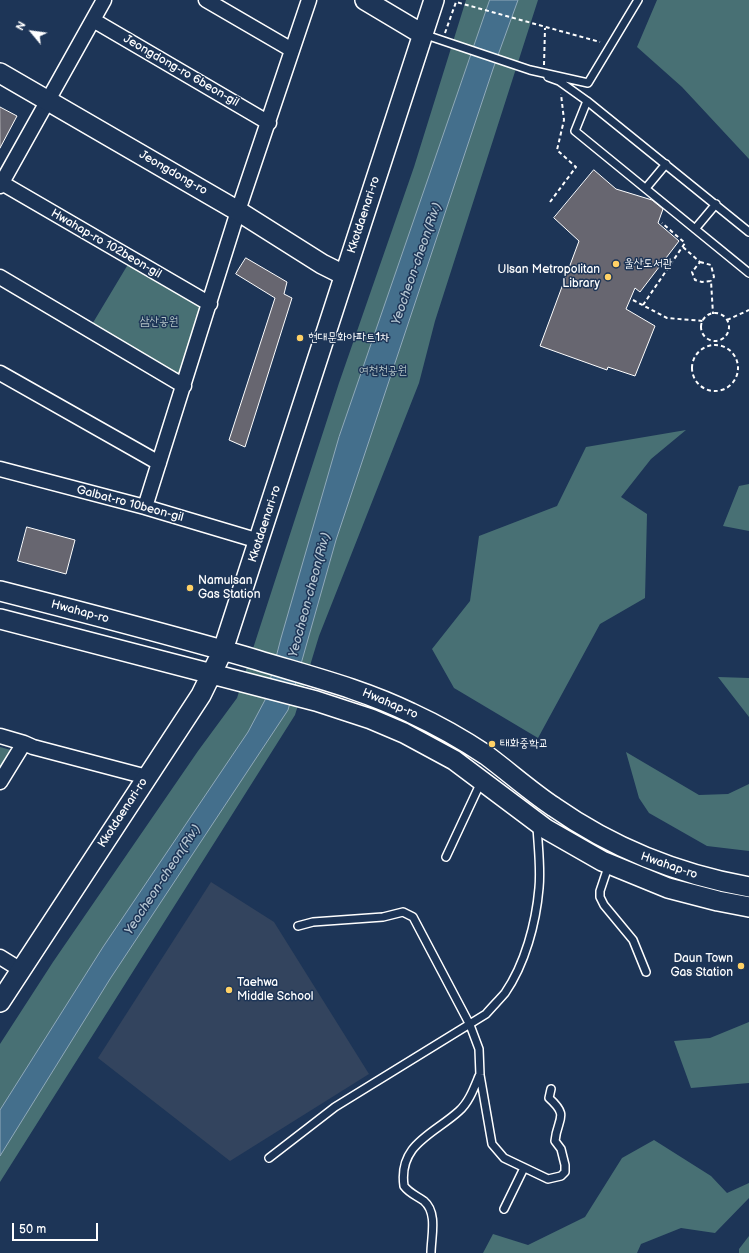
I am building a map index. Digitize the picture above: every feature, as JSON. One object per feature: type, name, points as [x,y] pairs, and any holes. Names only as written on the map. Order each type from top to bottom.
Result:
[{"type":"main road","points":[[365,0],[422,34]]},
{"type":"main road","name":"Kkotdaenari-ro","points":[[0,1002],[201,694],[223,650],[434,0]]},
{"type":"main road","name":"Jeongdong-ro","points":[[0,74],[48,100],[238,211],[322,264],[344,275]]},
{"type":"main road","name":"Hwahap-ro","points":[[0,591],[223,650],[322,679],[379,698],[438,726],[486,756],[557,809],[643,858],[674,870],[749,887]]},
{"type":"main road","name":"Hwahap-ro","points":[[0,618],[344,709],[404,733],[454,760],[537,822],[573,845],[609,864],[668,888],[718,901],[749,907]]},
{"type":"street","points":[[1,185],[104,0]]},
{"type":"street","points":[[206,0],[292,50]]},
{"type":"street","points":[[145,507],[238,211],[269,123],[309,0]]},
{"type":"street","name":"Jeongdong-ro 6beon-gil","points":[[93,20],[269,123]]},
{"type":"street","name":"Hwahap-ro 102beon-gil","points":[[1,185],[210,304]]},
{"type":"street","points":[[0,277],[184,386]]},
{"type":"street","points":[[0,373],[159,463]]},
{"type":"street","name":"Galbat-ro 10beon-gil","points":[[0,469],[145,507],[259,541]]},
{"type":"street","points":[[0,736],[33,747],[147,777]]},
{"type":"street","points":[[0,782],[24,743]]},
{"type":"street","points":[[0,957],[21,970]]},
{"type":"lane","points":[[533,71],[588,83],[638,0]]},
{"type":"lane","points":[[422,34],[559,81],[666,164],[749,232]]},
{"type":"lane","points":[[586,101],[575,131],[749,273]]},
{"type":"lane","points":[[646,188],[666,164]]},
{"type":"lane","points":[[696,229],[716,204]]},
{"type":"lane","points":[[446,857],[482,780]]},
{"type":"lane","points":[[269,1158],[335,1107],[486,1014],[504,994],[513,979],[530,936],[539,887],[537,822]]},
{"type":"lane","points":[[609,864],[600,891],[600,897],[604,905],[634,940],[646,972]]},
{"type":"lane","points":[[298,926],[320,921],[383,917],[403,912],[408,914],[418,924],[470,1025],[479,1049],[480,1075],[492,1144],[504,1158],[548,1179],[557,1178],[565,1172],[563,1153],[555,1141],[561,1111],[549,1097],[551,1089]]},
{"type":"lane","points":[[431,1253],[433,1226],[430,1210],[427,1204],[407,1190],[404,1186],[404,1169],[413,1147],[461,1110],[470,1097],[480,1075]]},
{"type":"lane","points":[[504,1209],[524,1168]]},
{"type":"path","points":[[443,42],[456,2],[545,28],[600,42]]},
{"type":"path","points":[[544,73],[545,28]]},
{"type":"path","points":[[550,202],[576,166],[556,150],[564,120],[561,94],[554,90]]},
{"type":"path","points":[[642,305],[685,243],[662,223]]},
{"type":"path","points":[[683,247],[700,262],[711,265],[714,277],[711,281],[713,314]]},
{"type":"path","points":[[700,262],[692,272],[695,280],[702,282],[711,281]]},
{"type":"path","points":[[633,300],[666,318],[703,321]]},
{"type":"path","points":[[727,320],[749,310]]},
{"type":"path","points":[[713,314],[723,316],[727,320],[729,327],[726,335],[718,341],[713,341],[705,337],[702,333],[703,321],[706,316],[713,314]]},
{"type":"path","points":[[713,345],[721,346],[734,354],[739,368],[734,383],[721,391],[714,392],[700,386],[692,372],[695,357],[699,351],[713,345]]},
{"type":"shaded area","name":"Taehwa Middle School","points":[[211,882],[274,922],[369,1074],[230,1161],[98,1058]]},
{"type":"green space","name":"여천천공원","points":[[466,0],[538,0],[435,321],[419,383],[319,636],[295,715],[0,1182],[0,1044],[53,962],[198,751],[237,698],[339,383],[414,167]]},
{"type":"green space","points":[[657,0],[749,0],[749,159],[682,87],[637,47]]},
{"type":"green space","name":"삼산공원","points":[[130,261],[206,306],[182,380],[91,326]]},
{"type":"green space","points":[[686,430],[651,459],[621,497],[647,514],[645,598],[600,624],[538,738],[454,688],[432,649],[470,601],[479,536],[557,506],[586,447]]},
{"type":"green space","points":[[749,484],[749,531],[723,526],[739,486]]},
{"type":"green space","points":[[718,677],[749,678],[749,717]]},
{"type":"green space","points":[[0,747],[18,752],[0,782]]},
{"type":"green space","points":[[626,752],[699,795],[728,794],[749,784],[749,851],[707,846],[649,813],[639,798]]},
{"type":"green space","points":[[749,1022],[749,1083],[691,1088],[674,1041],[710,1038]]},
{"type":"green space","points":[[654,1140],[711,1176],[727,1193],[749,1183],[749,1198],[715,1233],[681,1228],[641,1244],[637,1253],[483,1253],[493,1234],[528,1245],[585,1217],[622,1158]]},
{"type":"green space","points":[[749,1236],[749,1253],[739,1253],[739,1249]]},
{"type":"water","name":"Yeocheon-cheon(Riv.)","points":[[490,0],[518,0],[493,69],[336,540],[288,710],[110,979],[0,1156],[0,1110],[103,947],[248,732],[265,700],[281,638],[339,437]]},
{"type":"building","points":[[0,107],[17,116],[0,148]]},
{"type":"building","name":"울산도서관","points":[[594,170],[616,189],[652,200],[663,209],[658,223],[679,241],[640,292],[635,288],[626,309],[655,326],[635,376],[608,367],[607,370],[540,346],[579,241],[554,218]]},
{"type":"building","points":[[246,258],[287,282],[284,294],[292,298],[245,447],[229,440],[275,298],[236,274]]},
{"type":"building","points":[[27,527],[75,540],[66,574],[18,561]]},
{"type":"place","name":"울산도서관","points":[[616,264]]},
{"type":"place","name":"Ulsan Metropolitan Library","points":[[608,277]]},
{"type":"place","name":"현대문화아파트1차","points":[[300,338]]},
{"type":"place","name":"Namulsan Gas Station","points":[[190,588]]},
{"type":"place","name":"태화중학교","points":[[492,744]]},
{"type":"place","name":"Daun Town Gas Station","points":[[741,966]]},
{"type":"place","name":"Taehwa Middle School","points":[[229,990]]}]
